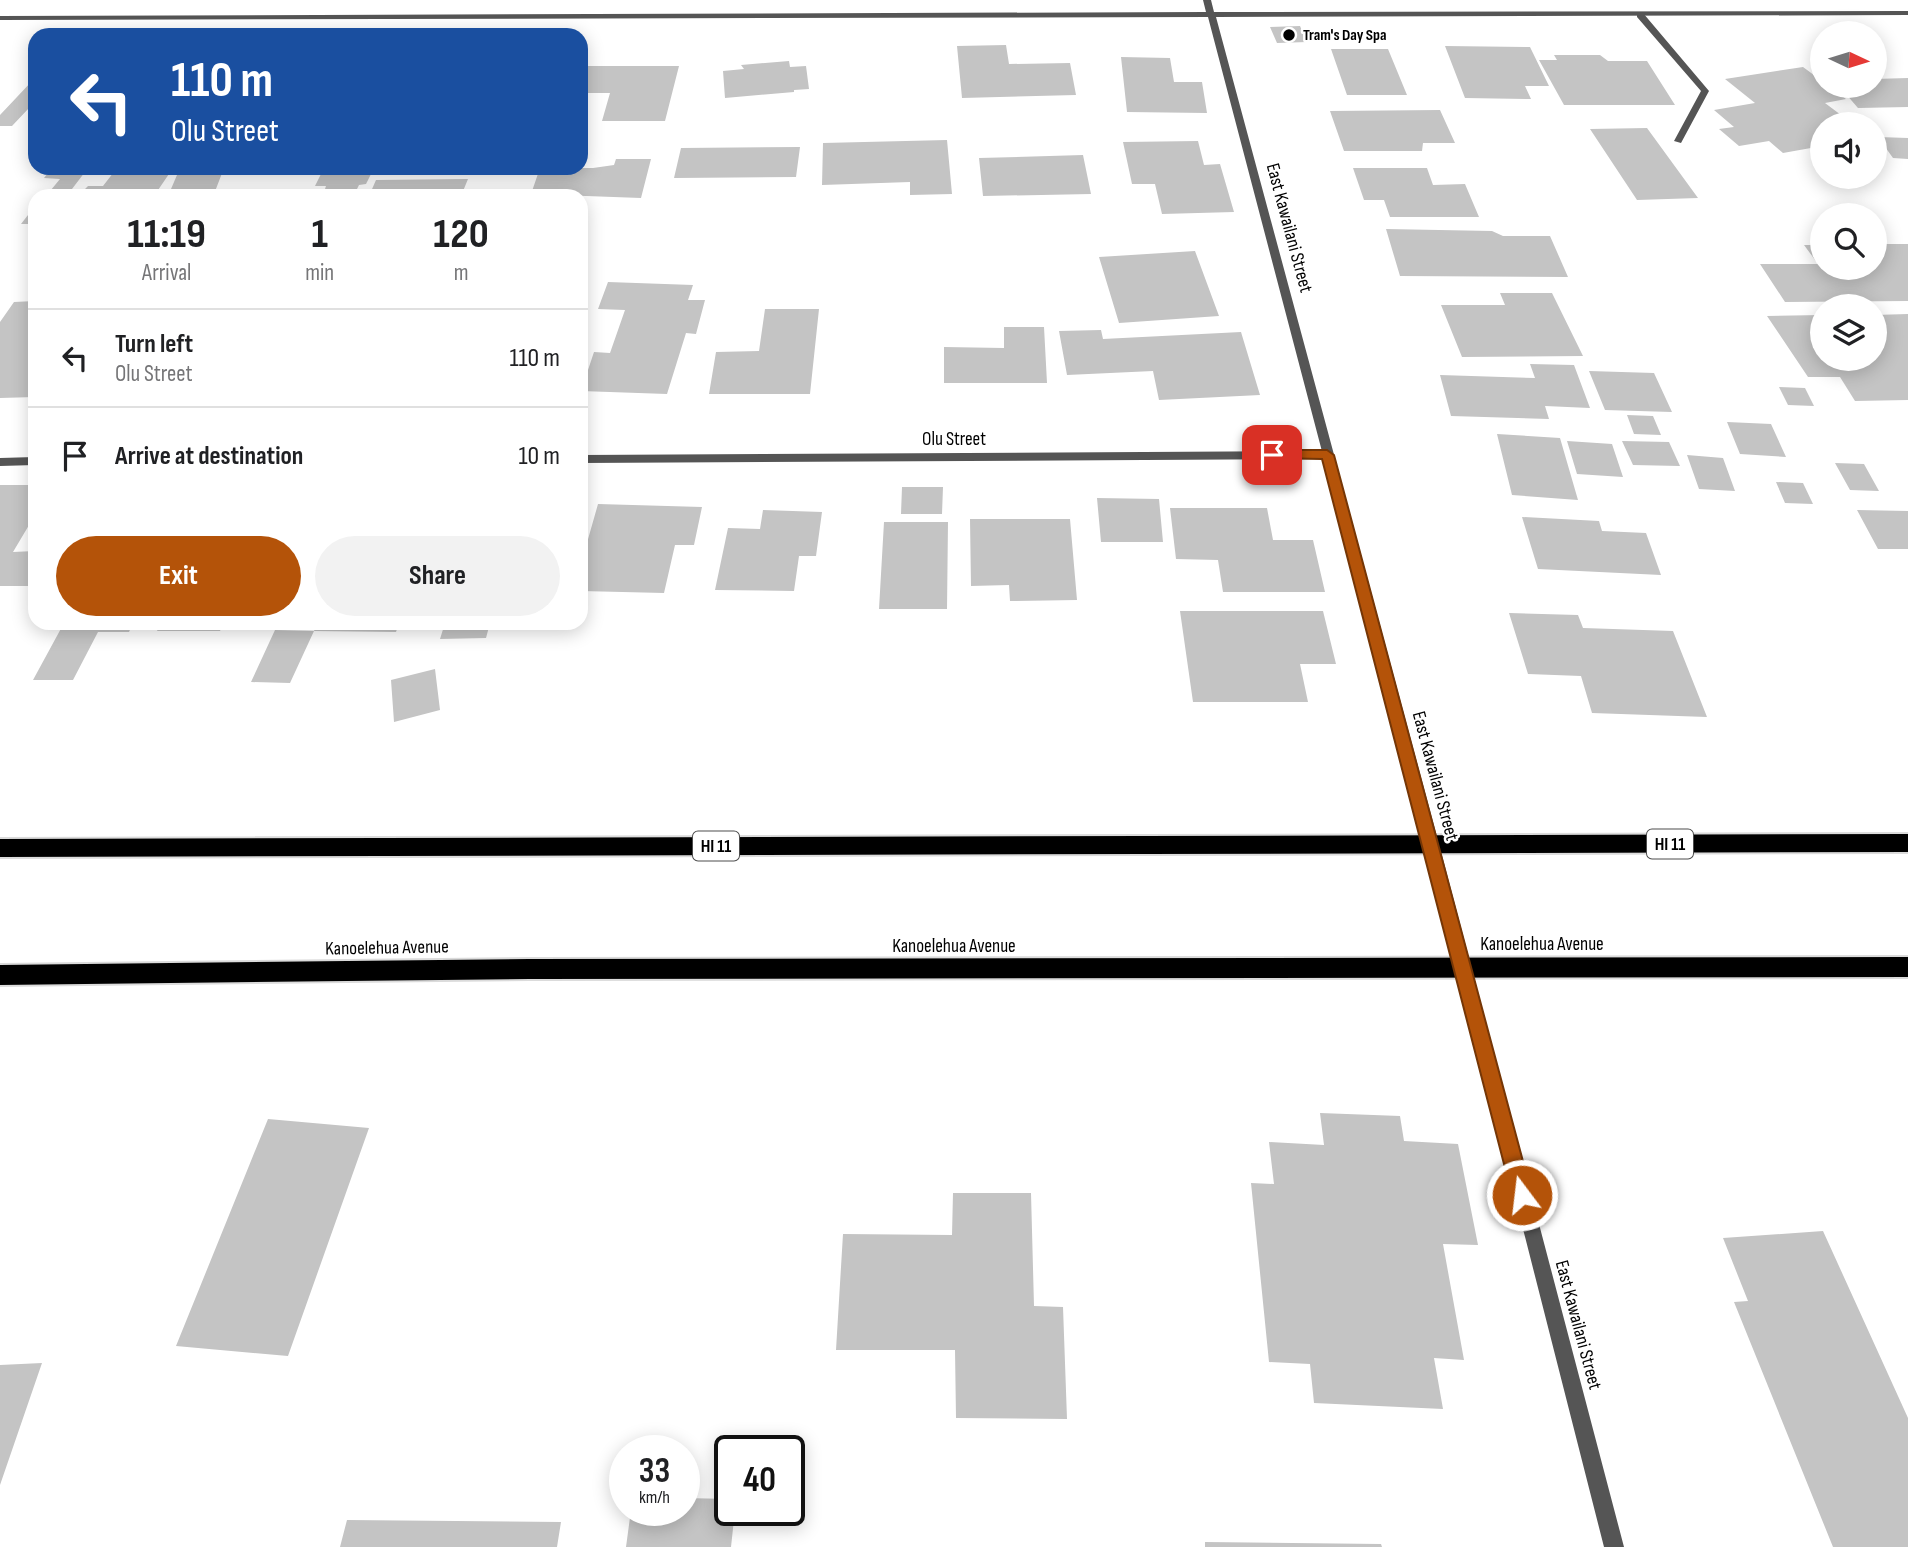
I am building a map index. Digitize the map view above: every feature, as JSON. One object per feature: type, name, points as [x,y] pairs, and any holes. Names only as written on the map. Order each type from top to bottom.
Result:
[{"type":"highway","name":"HI 11","points":[[0,848],[1908,843]]},
{"type":"highway","name":"Kanoelehua Avenue","points":[[0,975],[529,969],[1908,967]]},
{"type":"street","name":"East Kawailani Street","points":[[1207,0],[1432,844],[1614,1547]]},
{"type":"street","points":[[0,18],[1211,17],[1908,13]]},
{"type":"street","points":[[1640,15],[1705,91],[1678,141]]},
{"type":"street","name":"Olu Street","points":[[588,458],[1327,455]]},
{"type":"street","points":[[0,461],[28,461]]},
{"type":"building","name":"Tram's Day Spa","points":[[1300,26],[1307,42],[1277,43],[1270,27]]},
{"type":"building","points":[[1006,45],[1009,64],[1070,63],[1076,95],[962,98],[957,46]]},
{"type":"building","points":[[1445,46],[1530,47],[1549,86],[1525,86],[1531,99],[1465,98]]},
{"type":"building","points":[[1331,49],[1388,49],[1407,95],[1347,95]]},
{"type":"building","points":[[1554,55],[1600,55],[1608,61],[1647,61],[1675,105],[1564,105],[1539,60],[1557,60]]},
{"type":"building","points":[[1121,57],[1170,58],[1174,82],[1202,82],[1207,113],[1127,112]]},
{"type":"building","points":[[789,61],[790,67],[806,66],[809,89],[725,98],[723,71],[744,69],[741,65]]},
{"type":"building","points":[[588,66],[679,66],[665,121],[602,121],[610,93],[588,93]]},
{"type":"building","points":[[1803,67],[1810,72],[1810,98],[1846,99],[1825,103],[1837,112],[1810,112],[1810,148],[1783,153],[1769,141],[1739,146],[1719,129],[1734,127],[1714,110],[1755,103],[1725,79]]},
{"type":"building","points":[[1908,78],[1908,107],[1858,108],[1849,98],[1887,98],[1887,79]]},
{"type":"building","points":[[28,85],[28,109],[12,126],[0,126],[0,115]]},
{"type":"building","points":[[1440,110],[1455,143],[1423,143],[1422,151],[1344,151],[1330,111]]},
{"type":"building","points":[[1647,128],[1698,198],[1637,200],[1590,129]]},
{"type":"building","points":[[1887,137],[1908,138],[1908,159],[1893,158],[1887,150]]},
{"type":"building","points":[[947,140],[952,194],[910,195],[910,182],[822,185],[823,143]]},
{"type":"building","points":[[1198,141],[1204,165],[1220,164],[1234,212],[1162,214],[1155,184],[1132,184],[1123,142]]},
{"type":"building","points":[[800,147],[796,177],[674,178],[681,148]]},
{"type":"building","points":[[1083,155],[1091,194],[983,196],[979,158]]},
{"type":"building","points":[[616,159],[651,159],[641,198],[588,196],[588,189],[533,189],[538,175],[588,175],[588,168],[614,165]]},
{"type":"building","points":[[1353,168],[1427,168],[1433,185],[1465,184],[1479,217],[1390,217],[1384,200],[1364,200]]},
{"type":"building","points":[[46,175],[83,175],[72,189],[52,189],[60,179],[44,178]]},
{"type":"building","points":[[112,175],[168,175],[159,189],[85,189],[88,186],[103,186]]},
{"type":"building","points":[[177,175],[221,175],[216,189],[171,189]]},
{"type":"building","points":[[320,175],[370,175],[366,184],[359,185],[357,189],[325,189],[326,186],[315,186]]},
{"type":"building","points":[[468,179],[464,189],[372,189],[376,180]]},
{"type":"building","points":[[28,215],[28,224],[21,224]]},
{"type":"building","points":[[1386,229],[1492,231],[1503,236],[1550,236],[1568,277],[1400,276]]},
{"type":"building","points":[[1887,244],[1908,244],[1908,301],[1887,301],[1887,294],[1810,294],[1810,302],[1785,302],[1760,264],[1810,264],[1810,280],[1887,280]]},
{"type":"building","points":[[1195,251],[1219,316],[1119,323],[1099,257]]},
{"type":"building","points":[[608,282],[693,285],[688,300],[705,300],[696,334],[686,333],[667,394],[588,391],[588,370],[594,352],[610,353],[625,310],[598,309]]},
{"type":"building","points":[[1500,293],[1552,293],[1583,356],[1462,357],[1441,305],[1505,305]]},
{"type":"building","points":[[28,301],[28,397],[0,398],[0,322],[14,302]]},
{"type":"building","points":[[765,309],[819,309],[810,394],[709,394],[716,352],[759,351]]},
{"type":"building","points":[[1908,314],[1908,400],[1855,401],[1840,377],[1808,377],[1767,316],[1810,315],[1810,371],[1887,371],[1887,315]]},
{"type":"building","points":[[1004,327],[1044,327],[1047,383],[944,383],[944,347],[1004,348]]},
{"type":"building","points":[[1101,330],[1103,339],[1241,332],[1260,395],[1159,400],[1153,371],[1067,375],[1059,331]]},
{"type":"building","points":[[1530,364],[1574,365],[1590,408],[1545,406],[1549,419],[1451,416],[1440,375],[1535,378]]},
{"type":"building","points":[[1589,371],[1654,373],[1672,412],[1605,410]]},
{"type":"building","points":[[1779,387],[1805,388],[1814,406],[1788,405]]},
{"type":"building","points":[[1627,415],[1653,416],[1661,435],[1634,434]]},
{"type":"building","points":[[1727,422],[1771,424],[1786,457],[1740,454]]},
{"type":"building","points":[[1497,434],[1560,438],[1578,500],[1512,495]]},
{"type":"building","points":[[1567,441],[1612,444],[1623,477],[1577,474]]},
{"type":"building","points":[[1622,441],[1669,442],[1680,466],[1633,465]]},
{"type":"building","points":[[1687,455],[1723,458],[1735,491],[1699,489]]},
{"type":"building","points":[[1835,463],[1864,464],[1879,491],[1850,490]]},
{"type":"building","points":[[1776,482],[1803,483],[1813,504],[1785,503]]},
{"type":"building","points":[[0,485],[28,485],[28,527],[13,552],[28,551],[28,586],[0,586]]},
{"type":"building","points":[[902,487],[943,487],[942,514],[901,514]]},
{"type":"building","points":[[1097,498],[1159,499],[1163,542],[1101,542]]},
{"type":"building","points":[[598,504],[702,507],[694,545],[675,545],[664,593],[588,591],[588,539]]},
{"type":"building","points":[[1170,508],[1267,508],[1273,540],[1313,540],[1325,592],[1223,592],[1218,560],[1176,559]]},
{"type":"building","points":[[763,510],[822,512],[816,556],[799,556],[794,591],[715,590],[728,528],[760,529]]},
{"type":"building","points":[[1857,510],[1908,511],[1908,549],[1878,549]]},
{"type":"building","points":[[1522,517],[1599,521],[1602,531],[1646,533],[1661,575],[1538,569]]},
{"type":"building","points":[[970,519],[1070,519],[1077,600],[1010,601],[1009,585],[971,586]]},
{"type":"building","points":[[884,522],[948,522],[947,609],[879,609]]},
{"type":"building","points":[[1180,611],[1323,611],[1336,664],[1300,664],[1308,702],[1193,702]]},
{"type":"building","points":[[1509,613],[1578,615],[1583,628],[1673,631],[1707,717],[1592,713],[1581,676],[1528,674]]},
{"type":"building","points":[[60,630],[130,630],[98,632],[73,680],[33,680]]},
{"type":"building","points":[[158,630],[220,630],[220,631]]},
{"type":"building","points":[[275,630],[314,631],[290,683],[251,682]]},
{"type":"building","points":[[397,630],[396,632],[314,631]]},
{"type":"building","points":[[443,630],[488,630],[486,638],[440,639]]},
{"type":"building","points":[[435,669],[440,710],[394,722],[391,680]]},
{"type":"building","points":[[1320,1113],[1400,1116],[1404,1141],[1458,1144],[1478,1245],[1443,1244],[1464,1360],[1434,1358],[1443,1409],[1314,1403],[1310,1364],[1269,1362],[1251,1183],[1274,1184],[1269,1142],[1324,1145]]},
{"type":"building","points":[[268,1119],[369,1128],[288,1356],[176,1346]]},
{"type":"building","points":[[953,1193],[1031,1193],[1034,1306],[1063,1307],[1067,1419],[956,1418],[955,1350],[836,1350],[843,1234],[952,1235]]},
{"type":"building","points":[[1823,1231],[1908,1418],[1908,1547],[1833,1547],[1734,1302],[1748,1301],[1723,1238]]},
{"type":"building","points":[[42,1363],[0,1485],[0,1365]]},
{"type":"building","points":[[700,1498],[714,1499],[714,1526],[733,1526],[731,1547],[626,1547],[629,1526],[700,1526]]},
{"type":"building","points":[[347,1520],[561,1522],[557,1547],[340,1547]]},
{"type":"building","points":[[1205,1542],[1381,1544],[1382,1547],[1205,1547]]},
{"type":"place","name":"Tram's Day Spa","points":[[1289,35]]},
{"type":"route","points":[[1272,455],[1327,455],[1432,844],[1522,1195]]}]
